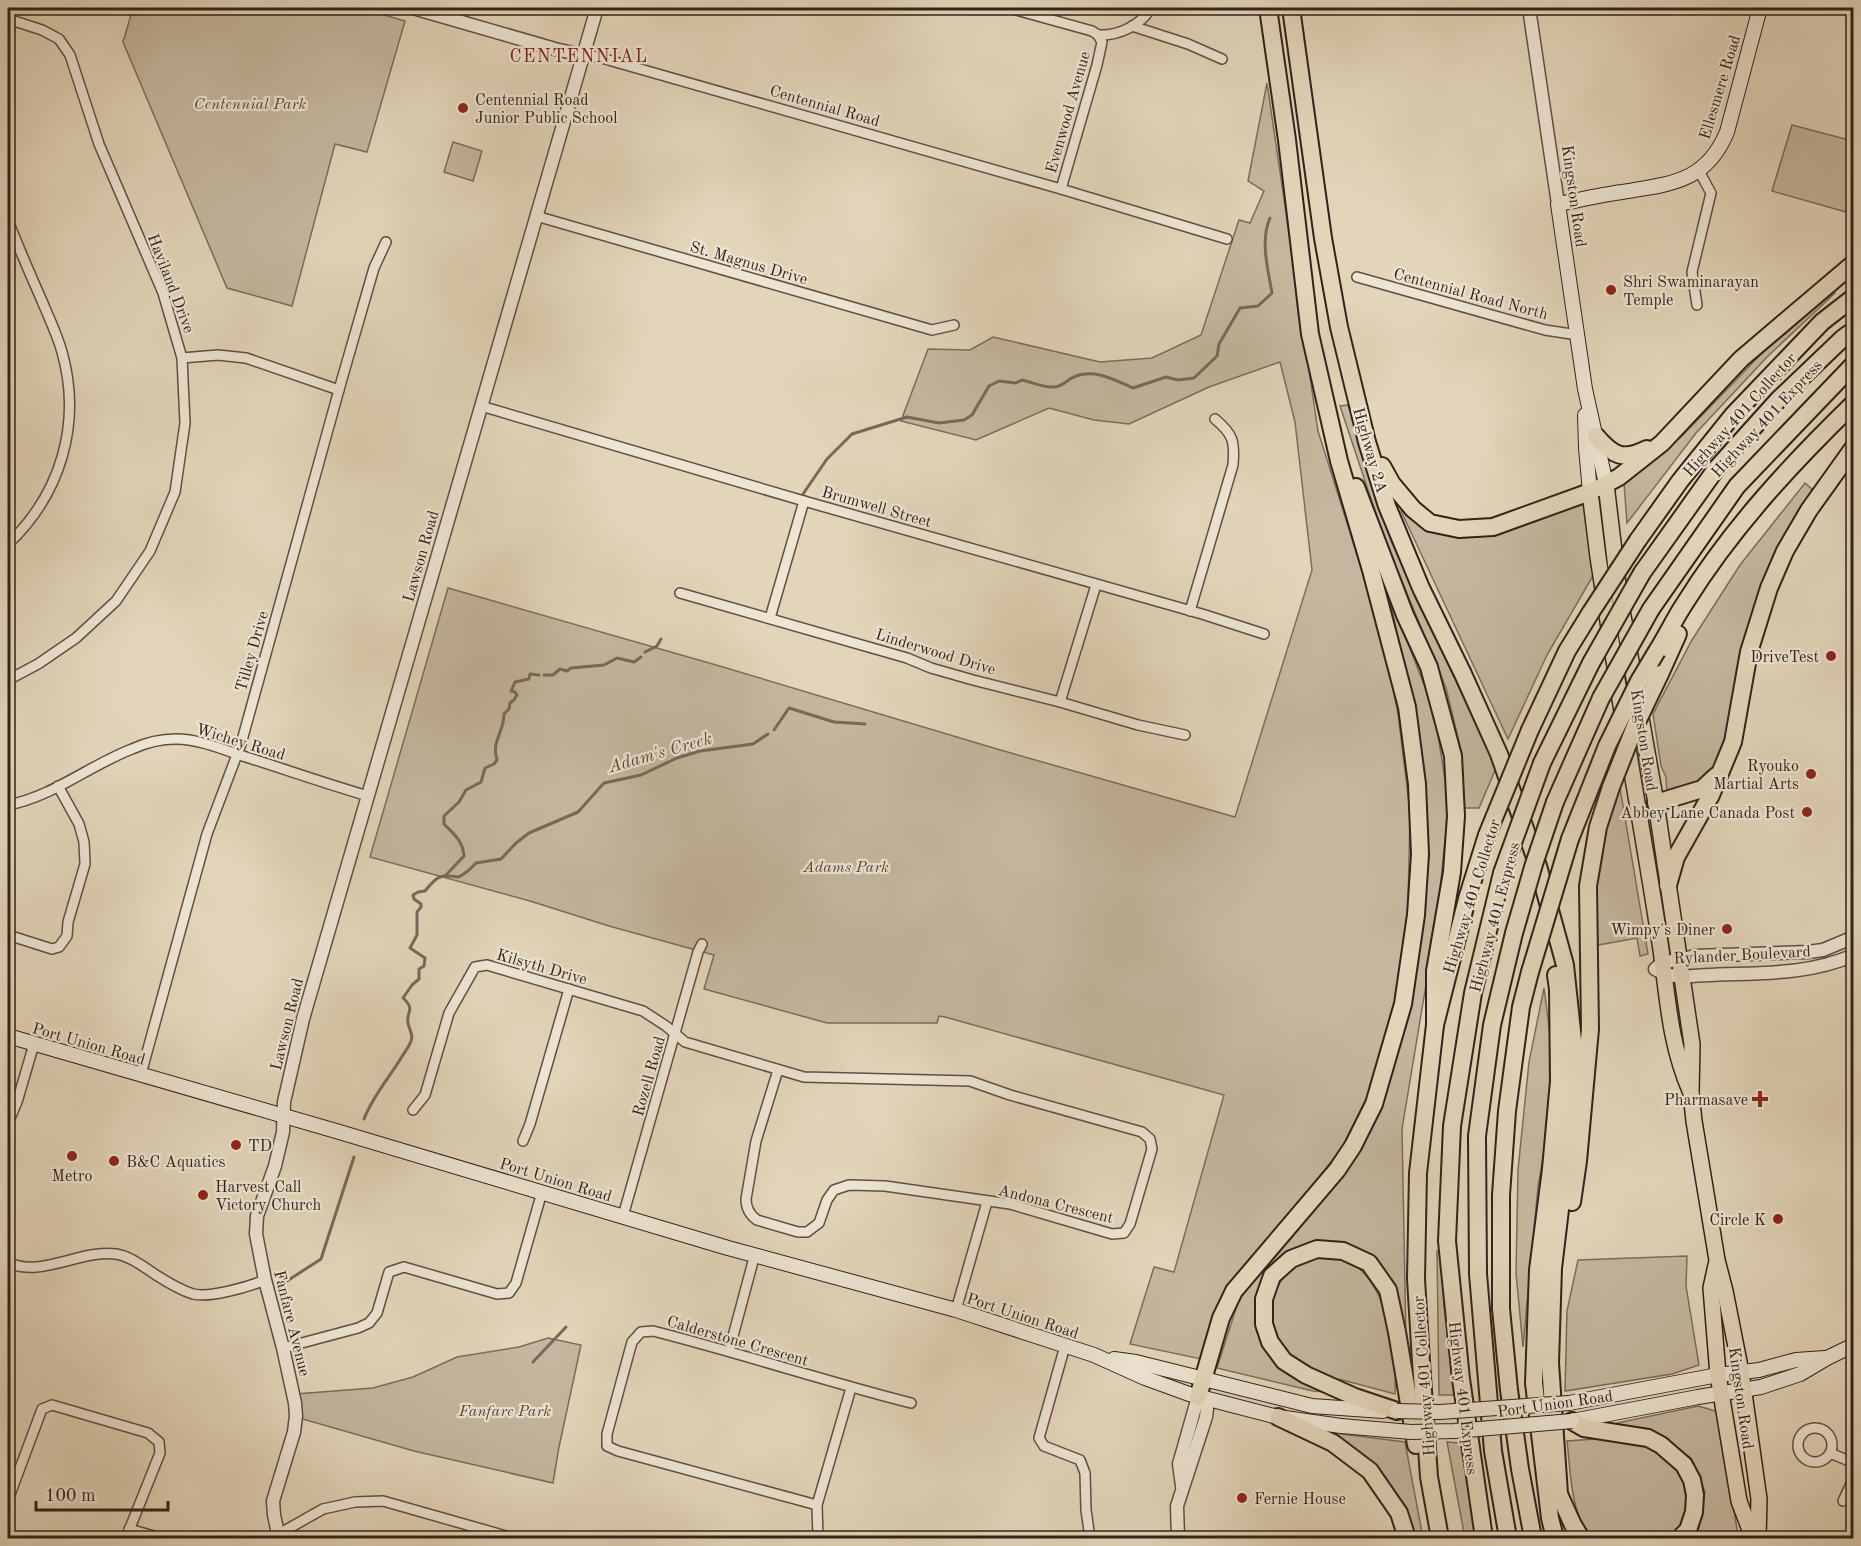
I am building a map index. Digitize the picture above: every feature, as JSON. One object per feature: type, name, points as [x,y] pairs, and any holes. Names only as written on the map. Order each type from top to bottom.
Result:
[{"type":"highway","points":[[1198,1397],[1221,1318],[1234,1291],[1337,1170],[1353,1146],[1374,1104],[1403,1004],[1416,915],[1420,854],[1417,784],[1407,707],[1371,570],[1339,461],[1311,334],[1268,8]]},
{"type":"highway","name":"Highway 2A","points":[[1291,8],[1323,238],[1339,327],[1387,506],[1421,588],[1499,754],[1538,866]]},
{"type":"highway","points":[[1606,484],[1619,477],[1662,443],[1741,359],[1854,263]]},
{"type":"highway","name":"Highway 401 Collector","points":[[1440,1539],[1429,1477],[1416,1279],[1418,1173],[1435,1025],[1467,899],[1487,835],[1530,730],[1567,651],[1638,540],[1680,481],[1734,415],[1822,322],[1854,297]]},
{"type":"highway","name":"Highway 401 Express","points":[[1484,1539],[1461,1379],[1447,1241],[1452,1126],[1473,993],[1502,873],[1542,764],[1591,663],[1642,573],[1716,469],[1778,400],[1854,330]]},
{"type":"highway","points":[[1311,334],[1342,451],[1405,615],[1429,667],[1453,756],[1456,816],[1452,872],[1435,971],[1435,1025]]},
{"type":"highway","name":"Highway 401 Express","points":[[1508,1539],[1493,1451],[1479,1286],[1477,1136],[1492,1025],[1514,933],[1534,864],[1555,802],[1601,698],[1651,609],[1737,486],[1854,364]]},
{"type":"highway","points":[[1533,1539],[1520,1469],[1501,1309],[1501,1195],[1507,1111],[1521,1007],[1530,972],[1570,839],[1607,746],[1639,681],[1685,602],[1730,538],[1803,452],[1854,403]]},
{"type":"highway","points":[[1360,412],[1392,484],[1413,509],[1430,523],[1458,529],[1492,527],[1590,492]]},
{"type":"highway","points":[[1596,436],[1608,449],[1624,456],[1637,454],[1662,443]]},
{"type":"highway","points":[[1668,885],[1676,857],[1711,795],[1733,742],[1749,652],[1769,588],[1785,551],[1809,510],[1854,447]]},
{"type":"highway","points":[[1550,1363],[1578,1161],[1590,1029],[1588,886],[1598,827],[1636,724],[1688,614],[1730,538]]},
{"type":"highway","points":[[1656,803],[1702,789],[1721,771]]},
{"type":"highway","points":[[1538,866],[1565,965],[1574,1050],[1571,1118],[1553,1268],[1550,1363],[1559,1494],[1581,1539]]},
{"type":"highway","points":[[1538,866],[1558,989],[1559,1081],[1538,1270],[1534,1383],[1550,1518],[1555,1539]]},
{"type":"highway","points":[[1397,1412],[1321,1383],[1284,1361],[1270,1342],[1264,1324],[1264,1299],[1272,1276],[1291,1259],[1317,1249],[1344,1251],[1369,1263],[1388,1290],[1417,1450],[1429,1477]]},
{"type":"highway","points":[[1278,1417],[1333,1443],[1370,1471],[1399,1513],[1407,1539]]},
{"type":"highway","points":[[1572,1421],[1584,1428],[1647,1438],[1661,1445],[1684,1465],[1692,1480],[1695,1495],[1694,1512],[1688,1530],[1680,1539]]},
{"type":"main road","name":"Ellesmere Road","points":[[1558,204],[1672,184],[1699,171],[1706,165],[1718,151],[1726,132],[1760,8]]},
{"type":"main road","name":"Kingston Road","points":[[1558,204],[1585,389],[1606,484],[1619,592],[1656,803],[1680,958],[1692,1044],[1690,1093],[1717,1260],[1741,1372],[1758,1499],[1756,1539]]},
{"type":"main road","name":"Kingston Road","points":[[1585,389],[1586,448],[1598,557],[1672,1036],[1680,1069],[1690,1093]]},
{"type":"main road","points":[[1590,492],[1606,484]]},
{"type":"main road","points":[[1637,807],[1656,803]]},
{"type":"main road","name":"Port Union Road","points":[[8,1036],[623,1216],[956,1310],[1094,1355],[1145,1378],[1198,1397],[1278,1417],[1341,1426],[1411,1432],[1455,1431],[1572,1421],[1761,1387],[1800,1374],[1854,1345]]},
{"type":"main road","name":"Kingston Road","points":[[1717,1260],[1712,1288],[1718,1375],[1739,1501],[1756,1539]]},
{"type":"main road","name":"Port Union Road","points":[[1094,1355],[1136,1362],[1312,1406],[1397,1412],[1440,1412],[1569,1403],[1718,1375],[1759,1370],[1796,1360],[1827,1358]]},
{"type":"street","name":"Centennial Road","points":[[413,8],[549,47],[609,60],[1227,238]]},
{"type":"street","name":"Lawson Road","points":[[284,1116],[284,1102],[303,1018],[597,8]]},
{"type":"street","points":[[1010,8],[1092,31],[1098,35]]},
{"type":"street","name":"Evenwood Avenue","points":[[1061,189],[1097,65],[1102,42],[1098,35],[1114,34],[1140,22],[1151,8]]},
{"type":"street","name":"Kingston Road","points":[[1529,8],[1558,204]]},
{"type":"street","name":"Haviland Drive","points":[[8,20],[42,30],[59,39],[70,55],[99,144],[163,294],[182,358],[185,423],[174,492],[150,551],[116,601],[76,638],[38,664],[8,680]]},
{"type":"street","points":[[1132,26],[1188,44],[1222,59]]},
{"type":"street","points":[[1697,305],[1692,272],[1711,192],[1699,171]]},
{"type":"street","name":"St. Magnus Drive","points":[[536,216],[932,330],[954,325]]},
{"type":"street","points":[[8,221],[62,352],[69,405],[64,451],[47,497],[33,517],[8,544]]},
{"type":"street","name":"Tilley Drive","points":[[141,1074],[207,833],[238,754],[374,268],[386,242]]},
{"type":"street","name":"Centennial Road North","points":[[1357,278],[1545,330],[1578,335]]},
{"type":"street","points":[[182,358],[218,355],[246,358],[339,390]]},
{"type":"street","name":"Brumwell Street","points":[[481,406],[1264,634]]},
{"type":"street","points":[[1190,611],[1233,465],[1234,453],[1228,430],[1215,419]]},
{"type":"street","points":[[770,618],[804,501]]},
{"type":"street","points":[[1060,702],[1096,585]]},
{"type":"street","name":"Linderwood Drive","points":[[680,593],[907,658],[931,668],[1138,725],[1185,735]]},
{"type":"street","name":"Wichey Road","points":[[8,805],[58,786],[121,753],[159,741],[176,739],[192,741],[238,754],[368,796]]},
{"type":"street","points":[[8,935],[52,950],[59,947],[67,936],[68,922],[85,864],[84,842],[79,824],[58,786]]},
{"type":"street","name":"Rylander Boulevard","points":[[1663,969],[1680,958],[1808,952],[1852,941]]},
{"type":"street","name":"Rozell Road","points":[[623,1216],[702,944]]},
{"type":"street","name":"Rylander Boulevard","points":[[1663,969],[1682,977],[1800,971],[1854,955]]},
{"type":"street","name":"Kilsyth Drive","points":[[413,1110],[425,1095],[449,1013],[475,966],[487,965],[643,1011],[675,1035]]},
{"type":"street","points":[[523,1141],[569,989]]},
{"type":"street","name":"Andona Crescent","points":[[675,1035],[686,1042],[812,1078],[970,1080],[1011,1095],[1142,1132],[1150,1139],[1152,1149],[1130,1224],[1124,1233],[1112,1234],[1010,1204],[885,1186],[849,1185],[834,1190],[827,1200],[819,1223],[807,1232],[798,1232],[757,1220],[746,1205],[746,1199],[756,1141],[778,1070]]},
{"type":"street","points":[[8,1123],[17,1102],[34,1044]]},
{"type":"street","name":"Fanfare Avenue","points":[[275,1537],[273,1501],[294,1432],[296,1416],[283,1348],[265,1280],[256,1234],[257,1216],[275,1166],[284,1116]]},
{"type":"street","points":[[283,1348],[369,1323],[377,1312],[389,1272],[404,1267],[497,1294],[509,1293],[516,1283],[542,1192]]},
{"type":"street","points":[[956,1310],[987,1202]]},
{"type":"street","points":[[8,1262],[38,1267],[101,1252],[118,1254],[139,1263],[171,1285],[195,1295],[222,1293],[265,1280]]},
{"type":"street","points":[[729,1351],[755,1254]]},
{"type":"street","name":"Calderstone Crescent","points":[[817,1505],[618,1451],[607,1446],[607,1434],[632,1342],[641,1332],[653,1331],[729,1351],[911,1404]]},
{"type":"street","points":[[1065,1346],[1039,1438],[1044,1446],[1080,1460],[1085,1473],[1090,1539]]},
{"type":"street","points":[[818,1539],[817,1505],[850,1388]]},
{"type":"street","points":[[1178,1539],[1177,1506],[1182,1486],[1179,1464],[1198,1397]]},
{"type":"street","points":[[8,1500],[42,1409],[52,1405],[148,1433],[159,1442],[160,1454],[127,1534],[161,1539]]},
{"type":"street","points":[[1830,1453],[1854,1464]]},
{"type":"street","points":[[1843,1501],[1854,1477]]},
{"type":"street","points":[[275,1537],[323,1509],[355,1502],[383,1501],[513,1539]]},
{"type":"green space","name":"Centennial Park","points":[[133,8],[360,8],[405,21],[367,152],[335,144],[292,306],[227,288],[123,42]]},
{"type":"green space","name":"Adams Park","points":[[1267,83],[1318,431],[1382,634],[1398,714],[1410,811],[1408,904],[1397,1005],[1376,1079],[1342,1148],[1261,1249],[1201,1359],[1130,1344],[1154,1267],[1174,1272],[1224,1095],[945,1017],[939,1016],[937,1023],[827,1023],[704,989],[714,955],[370,857],[448,588],[1235,817],[1312,570],[1295,422],[1280,362],[1209,387],[1129,424],[1094,420],[1049,408],[976,440],[901,421],[928,349],[970,350],[993,337],[1100,362],[1152,358],[1201,335],[1239,220],[1250,223],[1264,191],[1248,181]]},
{"type":"green space","points":[[1792,125],[1853,141],[1853,214],[1772,191]]},
{"type":"green space","points":[[453,142],[482,151],[473,181],[444,172]]},
{"type":"green space","points":[[1832,289],[1835,293],[1767,357],[1696,433],[1627,523],[1624,483],[1682,436],[1763,352]]},
{"type":"green space","points":[[1348,405],[1391,541],[1496,768],[1479,808],[1464,808],[1462,754],[1446,688],[1384,538],[1340,406]]},
{"type":"green space","points":[[1805,483],[1814,491],[1778,555],[1727,739],[1709,779],[1667,793],[1666,777],[1661,766],[1653,714],[1692,640],[1740,565]]},
{"type":"green space","points":[[1584,501],[1594,574],[1547,655],[1508,739],[1401,511],[1406,509],[1449,534],[1477,537]]},
{"type":"green space","points":[[1388,591],[1434,711],[1446,785],[1447,821],[1437,919],[1402,1129],[1406,1340],[1385,1278],[1327,1243],[1268,1273],[1258,1329],[1330,1392],[1313,1391],[1217,1368],[1238,1302],[1253,1278],[1379,1106],[1409,1015],[1424,904],[1427,814],[1414,711]]},
{"type":"green space","points":[[1619,782],[1648,954],[1640,956],[1637,938],[1598,945],[1596,883],[1598,862]]},
{"type":"green space","points":[[1544,988],[1553,1057],[1550,1116],[1538,1187],[1523,1347],[1516,1273],[1518,1170],[1529,1062]]},
{"type":"green space","points":[[1437,1251],[1441,1251],[1444,1306],[1454,1395],[1439,1395]]},
{"type":"green space","points":[[1322,1255],[1349,1260],[1367,1277],[1376,1291],[1389,1325],[1394,1361],[1395,1394],[1339,1379],[1336,1382],[1307,1368],[1293,1358],[1277,1338],[1271,1319],[1277,1288],[1293,1268]]},
{"type":"green space","points":[[1687,1256],[1686,1286],[1699,1365],[1672,1374],[1565,1391],[1567,1311],[1578,1260]]},
{"type":"green space","name":"Fanfare Park","points":[[548,1338],[581,1345],[553,1483],[414,1451],[299,1418],[296,1394],[373,1388],[413,1377],[457,1357],[519,1347]]},
{"type":"green space","points":[[1698,1406],[1719,1412],[1738,1536],[1736,1538],[1719,1538],[1698,1531],[1705,1492],[1691,1458],[1675,1447],[1617,1429],[1617,1423]]},
{"type":"green space","points":[[1334,1433],[1405,1442],[1423,1538],[1412,1538],[1373,1466]]},
{"type":"green space","points":[[1609,1438],[1655,1447],[1683,1473],[1690,1496],[1686,1519],[1674,1538],[1591,1538],[1575,1504],[1567,1441]]},
{"type":"green space","points":[[1447,1442],[1460,1443],[1477,1538],[1465,1538]]},
{"type":"waterway","name":"Adam's Creek","points":[[803,494],[827,459],[852,434],[907,417],[939,423],[964,420],[972,415],[989,386],[999,381],[1016,383],[1022,380],[1054,387],[1074,377],[1097,374],[1133,388],[1166,377],[1178,380],[1194,378],[1217,356],[1219,344],[1240,308],[1258,306],[1272,293],[1265,245],[1270,218]]},
{"type":"waterway","name":"Adam's Creek","points":[[645,652],[657,646],[661,639]]},
{"type":"waterway","name":"Adam's Creek","points":[[544,675],[553,675],[560,669],[567,671],[571,668],[604,665],[617,658],[634,662],[641,657]]},
{"type":"waterway","name":"Adam's Creek","points":[[446,875],[464,856],[460,842],[444,824],[444,816],[459,802],[466,790],[481,782],[485,768],[497,760],[496,747],[504,714],[517,695],[511,691],[515,682],[529,679],[530,674],[539,675]]},
{"type":"waterway","points":[[774,730],[789,708],[834,722],[865,724]]},
{"type":"waterway","name":"Adam's Creek","points":[[364,1119],[412,1039],[408,1023],[410,1008],[403,998],[419,979],[419,969],[424,966],[425,958],[410,948],[417,935],[417,912],[421,907],[413,895],[425,891],[439,877],[459,877],[476,863],[501,859],[529,833],[578,812],[604,783],[641,775],[677,758],[700,751],[753,744],[768,734]]},
{"type":"waterway","name":"Adam's Creek","points":[[287,1281],[321,1259],[354,1157]]},
{"type":"waterway","points":[[533,1362],[566,1327]]},
{"type":"place","name":"Centennial Road Junior Public School","points":[[463,108]]},
{"type":"place","name":"Shri Swaminarayan Temple","points":[[1611,290]]},
{"type":"place","name":"DriveTest","points":[[1831,656]]},
{"type":"place","name":"Ryouko Martial Arts","points":[[1811,774]]},
{"type":"place","name":"Abbey Lane Canada Post","points":[[1807,812]]},
{"type":"place","name":"Wimpy's Diner","points":[[1727,929]]},
{"type":"place","name":"Pharmasave","points":[[1760,1099]]},
{"type":"place","name":"TD","points":[[236,1145]]},
{"type":"place","name":"Metro","points":[[72,1156]]},
{"type":"place","name":"B&C Aquatics","points":[[114,1161]]},
{"type":"place","name":"Harvest Call Victory Church","points":[[203,1195]]},
{"type":"place","name":"Circle K","points":[[1778,1219]]},
{"type":"place","name":"Fernie House","points":[[1242,1498]]},
{"type":"district","name":"CENTENNIAL","points":[[579,56]]}]
